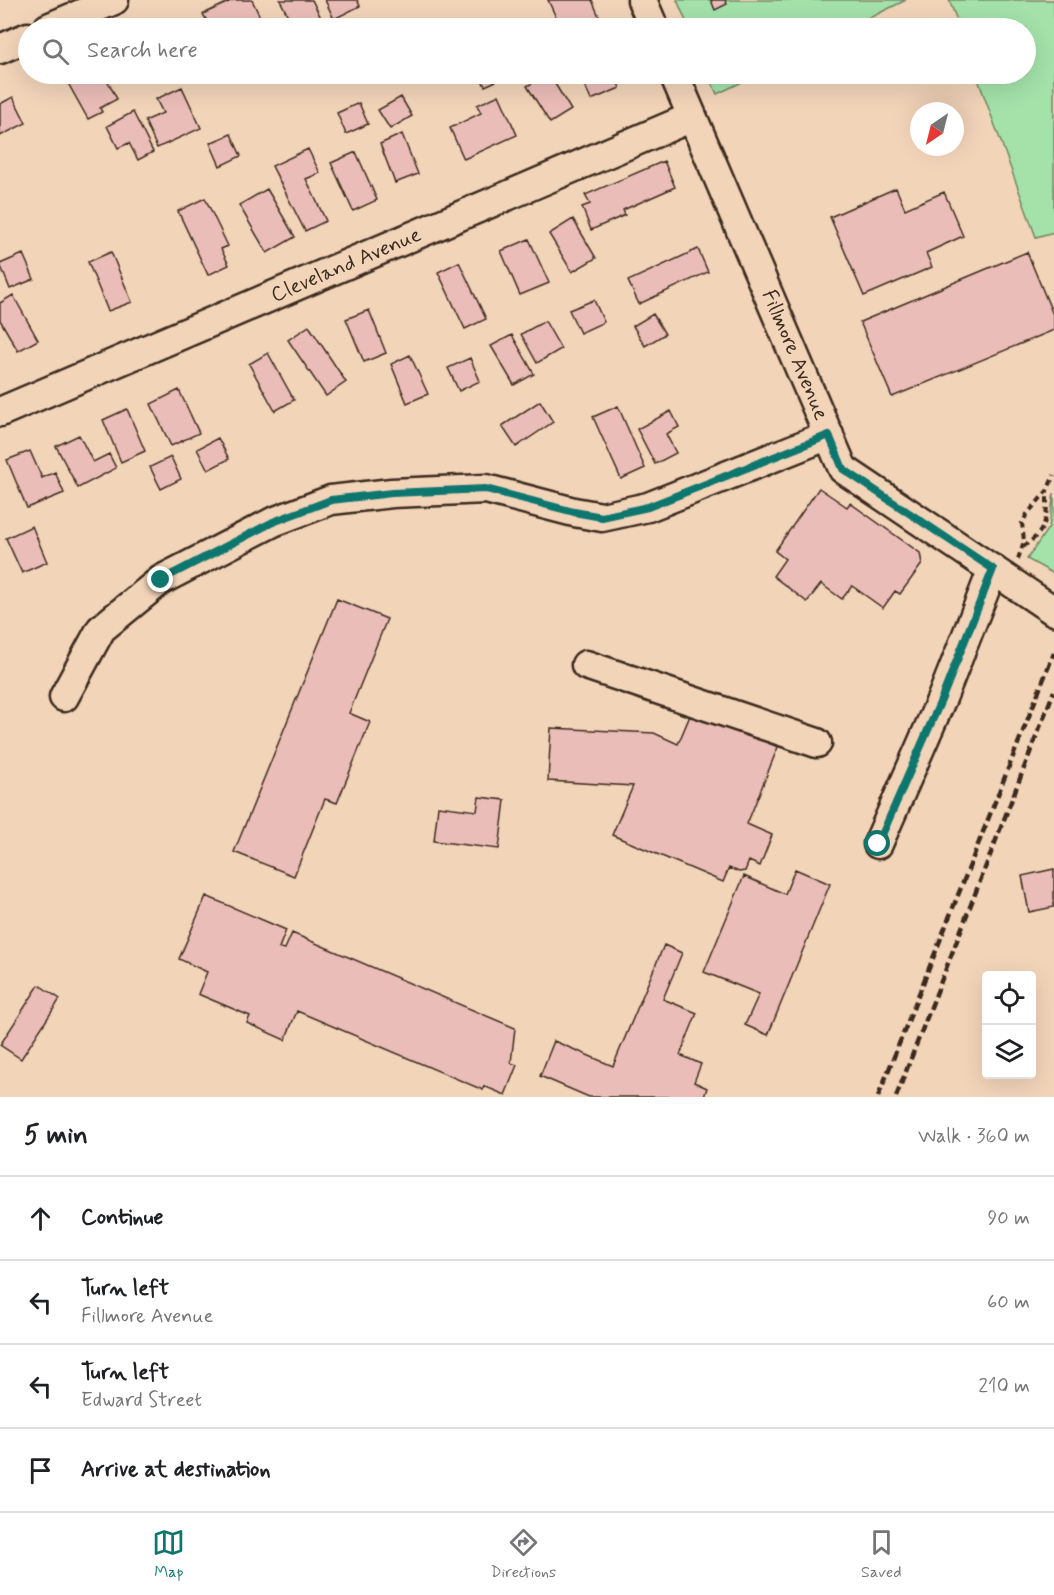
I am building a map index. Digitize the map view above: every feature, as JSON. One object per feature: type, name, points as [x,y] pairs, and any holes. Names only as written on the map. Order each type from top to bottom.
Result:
[{"type":"street","points":[[72,18],[114,0]]},
{"type":"street","points":[[642,0],[650,18]]},
{"type":"street","points":[[0,49],[18,41]]},
{"type":"street","name":"Fillmore Avenue","points":[[678,84],[843,469],[1054,611]]},
{"type":"street","name":"Cleveland Avenue","points":[[0,412],[692,117]]},
{"type":"street","points":[[64,697],[101,629],[161,580],[273,522],[331,500],[392,493],[486,489],[602,517],[648,507],[829,435]]},
{"type":"street","points":[[878,844],[942,698],[993,569]]},
{"type":"street","points":[[586,665],[817,743]]},
{"type":"path","points":[[1047,491],[1044,525],[1040,533],[1023,548],[1022,523],[1047,491],[1054,475]]},
{"type":"green space","points":[[677,0],[906,0],[869,18],[685,18]]},
{"type":"green space","points":[[949,0],[1054,0],[1054,232],[1036,237],[980,84],[1036,84],[1036,18],[956,18]]},
{"type":"green space","points":[[712,84],[738,84],[717,94]]},
{"type":"green space","points":[[1054,493],[1054,574],[1027,559],[1049,527]]},
{"type":"building","points":[[233,0],[252,0],[261,18],[205,18],[203,14]]},
{"type":"building","points":[[280,0],[312,0],[321,18],[289,18]]},
{"type":"building","points":[[325,0],[357,0],[360,6],[334,18]]},
{"type":"building","points":[[548,0],[592,0],[600,18],[556,18]]},
{"type":"building","points":[[711,0],[725,0],[727,4],[715,10]]},
{"type":"building","points":[[68,84],[109,84],[117,99],[100,108],[102,112],[88,119]]},
{"type":"building","points":[[555,84],[571,110],[550,123],[527,86]]},
{"type":"building","points":[[584,84],[618,84],[620,88],[591,100]]},
{"type":"building","points":[[182,87],[201,128],[157,148],[145,121],[163,113],[156,99]]},
{"type":"building","points":[[499,95],[517,135],[464,159],[450,128],[481,113],[477,105]]},
{"type":"building","points":[[13,97],[26,123],[0,136],[0,104]]},
{"type":"building","points":[[401,97],[412,116],[390,129],[378,110]]},
{"type":"building","points":[[359,103],[368,124],[346,134],[337,113]]},
{"type":"building","points":[[133,112],[153,152],[138,160],[129,143],[118,148],[107,126]]},
{"type":"building","points":[[231,134],[241,156],[220,166],[210,143]]},
{"type":"building","points":[[402,134],[418,174],[395,183],[380,144]]},
{"type":"building","points":[[308,149],[320,173],[306,179],[326,221],[305,231],[272,166]]},
{"type":"building","points":[[356,152],[377,200],[353,211],[331,163]]},
{"type":"building","points":[[664,161],[675,187],[623,210],[625,215],[591,230],[582,207],[590,204],[585,195]]},
{"type":"building","points":[[896,188],[905,209],[944,192],[963,236],[926,253],[932,267],[864,296],[830,217]]},
{"type":"building","points":[[267,189],[295,237],[267,253],[239,205]]},
{"type":"building","points":[[205,198],[228,246],[221,249],[229,265],[208,275],[178,211]]},
{"type":"building","points":[[573,219],[596,258],[572,272],[549,234]]},
{"type":"building","points":[[529,239],[549,283],[520,295],[501,251]]},
{"type":"building","points":[[698,249],[708,272],[639,304],[628,281]]},
{"type":"building","points":[[111,252],[132,302],[108,311],[88,262]]},
{"type":"building","points":[[1027,252],[1054,317],[1054,330],[892,397],[860,322]]},
{"type":"building","points":[[23,254],[34,279],[10,289],[0,264]]},
{"type":"building","points":[[459,262],[486,319],[465,329],[438,272]]},
{"type":"building","points":[[13,295],[38,340],[18,351],[0,320],[0,303]]},
{"type":"building","points":[[594,300],[604,322],[580,333],[569,310]]},
{"type":"building","points":[[369,310],[386,353],[364,362],[346,319]]},
{"type":"building","points":[[653,314],[665,334],[645,346],[633,326]]},
{"type":"building","points":[[545,321],[561,349],[537,363],[521,334]]},
{"type":"building","points":[[309,326],[346,382],[326,396],[288,340]]},
{"type":"building","points":[[512,335],[534,374],[514,385],[491,346]]},
{"type":"building","points":[[268,353],[294,400],[275,411],[249,364]]},
{"type":"building","points":[[410,355],[428,394],[407,403],[391,364]]},
{"type":"building","points":[[470,358],[480,381],[459,391],[448,368]]},
{"type":"building","points":[[179,390],[199,433],[171,446],[151,404]]},
{"type":"building","points":[[540,401],[553,422],[516,447],[502,426]]},
{"type":"building","points":[[618,406],[645,468],[621,479],[593,417]]},
{"type":"building","points":[[127,409],[145,451],[121,462],[103,420]]},
{"type":"building","points":[[671,411],[679,427],[666,434],[676,453],[655,464],[637,429]]},
{"type":"building","points":[[79,435],[93,462],[109,454],[116,468],[78,488],[56,446]]},
{"type":"building","points":[[218,438],[229,459],[208,470],[197,449]]},
{"type":"building","points":[[30,451],[42,478],[55,472],[64,493],[27,508],[7,460]]},
{"type":"building","points":[[171,457],[181,479],[161,489],[150,467]]},
{"type":"building","points":[[819,488],[847,507],[850,503],[920,553],[922,564],[900,594],[895,591],[883,608],[852,586],[842,599],[821,584],[807,602],[773,576],[785,559],[775,551]]},
{"type":"building","points":[[32,526],[47,562],[22,573],[6,538]]},
{"type":"building","points":[[337,599],[387,619],[349,713],[370,722],[337,803],[325,799],[294,876],[234,852]]},
{"type":"building","points":[[692,711],[778,747],[747,824],[772,835],[760,866],[749,861],[745,871],[739,872],[729,868],[723,882],[612,835],[633,786],[548,781],[551,728],[654,733],[678,744]]},
{"type":"building","points":[[479,797],[505,800],[499,849],[434,841],[438,806],[477,811]]},
{"type":"building","points":[[795,869],[830,884],[768,1035],[745,1025],[759,994],[704,972],[744,876],[785,894]]},
{"type":"building","points":[[1054,869],[1054,907],[1029,912],[1022,876]]},
{"type":"building","points":[[206,896],[286,930],[279,948],[285,949],[292,933],[515,1028],[511,1063],[517,1065],[505,1095],[484,1086],[483,1090],[297,1011],[285,1040],[247,1023],[250,1016],[198,994],[207,972],[179,959]]},
{"type":"building","points":[[664,945],[682,953],[663,999],[697,1013],[680,1055],[701,1064],[694,1082],[707,1088],[704,1097],[589,1097],[540,1076],[554,1041],[613,1066]]},
{"type":"building","points":[[39,985],[60,999],[21,1059],[0,1045]]},
{"type":"railway","points":[[878,1097],[1054,653]]},
{"type":"railway","points":[[896,1097],[1054,691]]},
{"type":"route","points":[[161,580],[273,522],[331,500],[392,493],[486,489],[602,517],[648,507],[829,435],[843,469],[993,569],[942,698],[878,844]]}]
